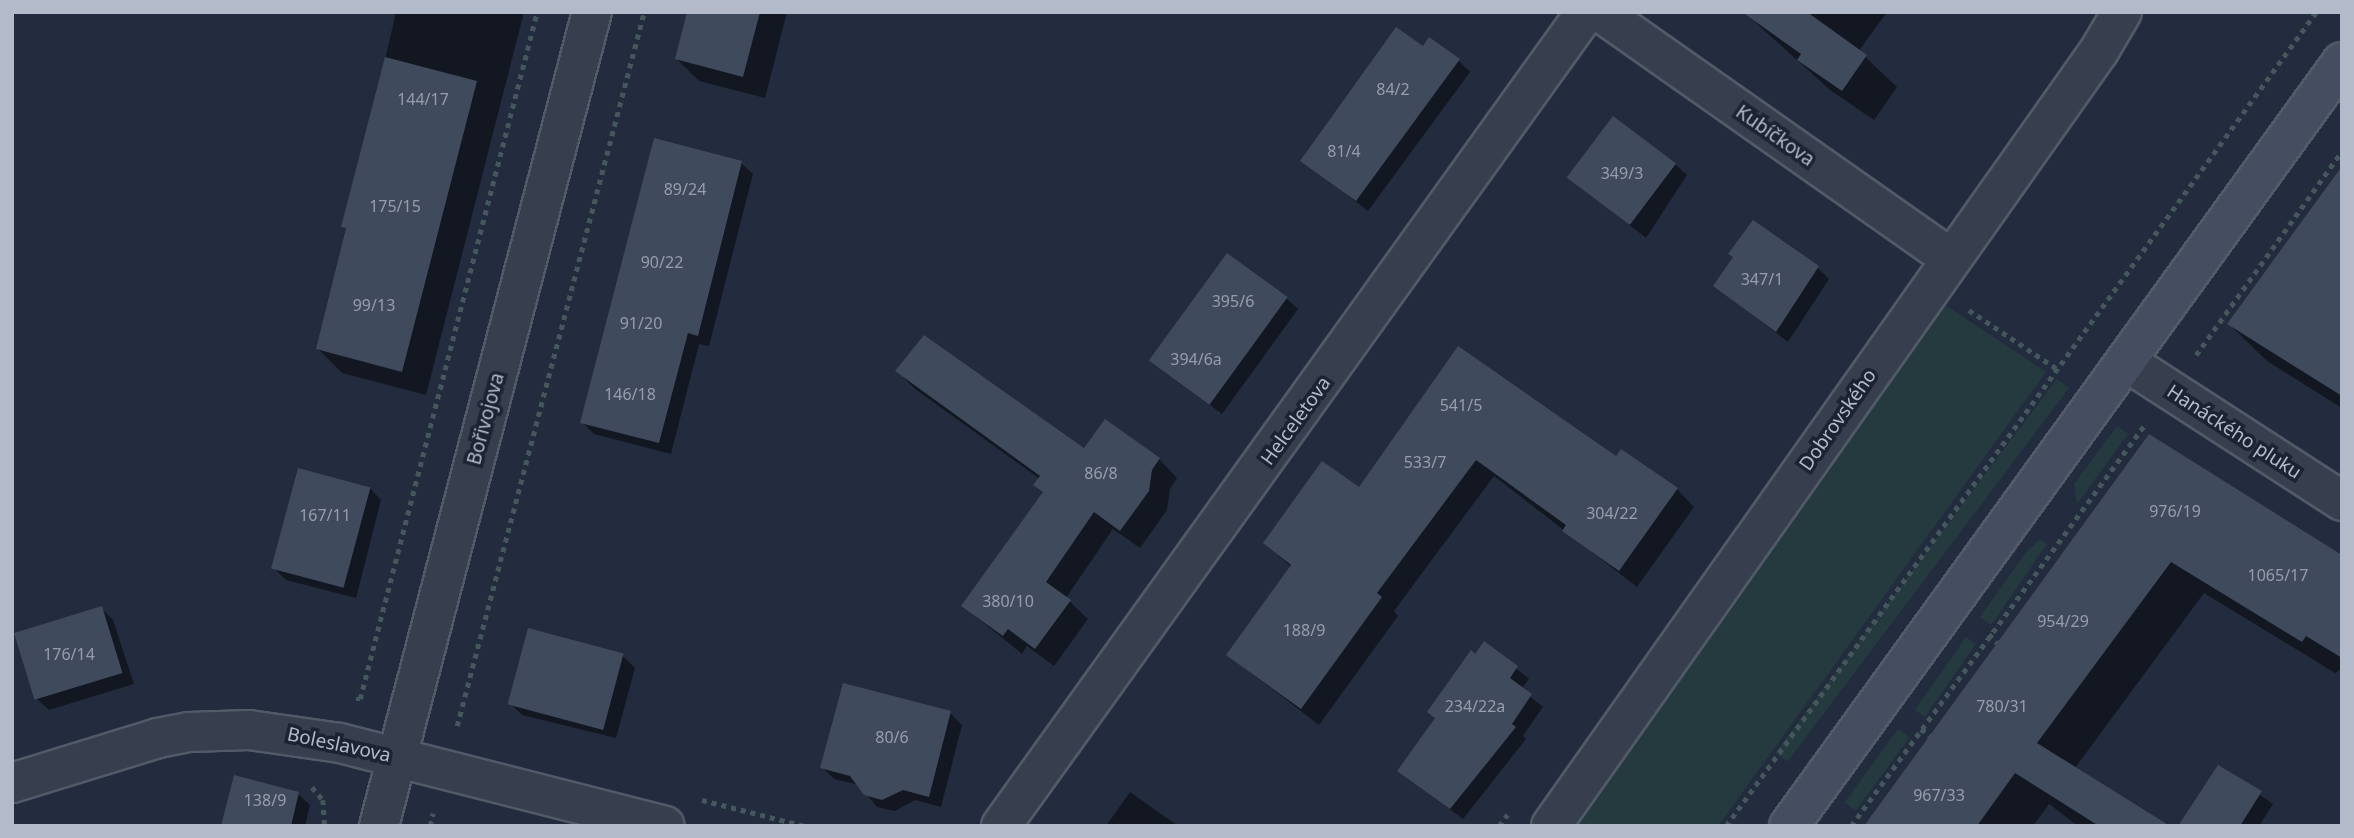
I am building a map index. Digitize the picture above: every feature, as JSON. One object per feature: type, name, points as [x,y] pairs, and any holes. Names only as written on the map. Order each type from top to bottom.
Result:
[{"type":"main road","points":[[1789,826],[2342,62]]},
{"type":"street","name":"Bořivojova","points":[[379,826],[592,12]]},
{"type":"street","name":"Helceletova","points":[[1001,826],[1586,12]]},
{"type":"street","name":"Kubíčkova","points":[[1600,12],[1951,259]]},
{"type":"street","name":"Dobrovského","points":[[1551,826],[2099,51],[2122,12]]},
{"type":"street","name":"Hanáckého pluku","points":[[2127,362],[2342,501]]},
{"type":"street","name":"Boleslavova","points":[[12,783],[126,746],[214,730],[286,733],[396,757],[665,826]]},
{"type":"path","points":[[347,698],[360,699],[537,12]]},
{"type":"path","points":[[455,734],[644,12]]},
{"type":"path","points":[[1726,826],[2316,12]]},
{"type":"path","points":[[2191,363],[2342,151]]},
{"type":"path","points":[[1959,303],[2065,375]]},
{"type":"path","points":[[1851,826],[2134,437]]},
{"type":"path","points":[[1989,634],[1997,643]]},
{"type":"path","points":[[1921,729],[1930,736]]},
{"type":"path","points":[[304,782],[319,792],[325,826]]},
{"type":"path","points":[[689,797],[805,826]]},
{"type":"green space","points":[[1945,305],[2046,372],[1718,826],[1573,826]]},
{"type":"green space","points":[[2057,379],[2069,388],[1787,762],[1775,753]]},
{"type":"green space","points":[[2117,426],[2128,434],[2077,504],[2074,484]]},
{"type":"green space","points":[[2040,539],[2047,544],[1991,625],[1980,617],[2027,551]]},
{"type":"green space","points":[[1966,637],[1976,644],[1925,717],[1915,710]]},
{"type":"green space","points":[[1898,729],[1909,737],[1856,811],[1845,803]]},
{"type":"building","points":[[687,12],[760,12],[743,77],[675,59]]},
{"type":"building","points":[[1742,12],[1807,12],[1867,55],[1842,91],[1797,60],[1801,54]]},
{"type":"building","points":[[1396,27],[1423,46],[1429,37],[1460,59],[1356,201],[1300,161]]},
{"type":"building","points":[[385,57],[477,81],[402,372],[316,349],[346,228],[341,227]]},
{"type":"building","points":[[1613,116],[1676,164],[1630,225],[1567,177]]},
{"type":"building","points":[[654,138],[742,161],[698,336],[688,333],[659,443],[580,423]]},
{"type":"building","points":[[2342,166],[2342,396],[2227,324]]},
{"type":"building","points":[[1753,220],[1819,266],[1776,332],[1713,286],[1733,257],[1728,254]]},
{"type":"building","points":[[1227,253],[1288,297],[1210,405],[1149,361]]},
{"type":"building","points":[[924,335],[1084,448],[1105,419],[1160,458],[1152,470],[1149,491],[1120,531],[1094,512],[1046,582],[1071,600],[1035,649],[1008,629],[1003,636],[961,606],[1043,492],[1033,485],[1040,476],[895,371]]},
{"type":"building","points":[[1458,346],[1616,456],[1621,449],[1678,488],[1619,571],[1562,531],[1566,525],[1476,460],[1377,593],[1382,597],[1301,709],[1226,655],[1291,565],[1263,543],[1322,461],[1359,487]]},
{"type":"building","points":[[2149,434],[2342,555],[2342,658],[2306,636],[2302,642],[2171,562],[2037,743],[2170,826],[2099,826],[2015,773],[1977,826],[1864,826]]},
{"type":"building","points":[[298,468],[370,487],[344,588],[271,568]]},
{"type":"building","points":[[102,606],[122,673],[34,700],[14,633]]},
{"type":"building","points":[[528,628],[624,654],[603,730],[508,704]]},
{"type":"building","points":[[1484,641],[1518,666],[1510,678],[1532,694],[1512,724],[1516,727],[1450,809],[1397,771],[1435,718],[1427,712],[1471,650],[1475,654]]},
{"type":"building","points":[[843,683],[951,711],[929,797],[903,790],[882,800],[864,795],[850,776],[820,768]]},
{"type":"building","points":[[2218,765],[2262,791],[2240,826],[2178,826]]},
{"type":"building","points":[[234,775],[299,792],[291,826],[221,826]]}]
